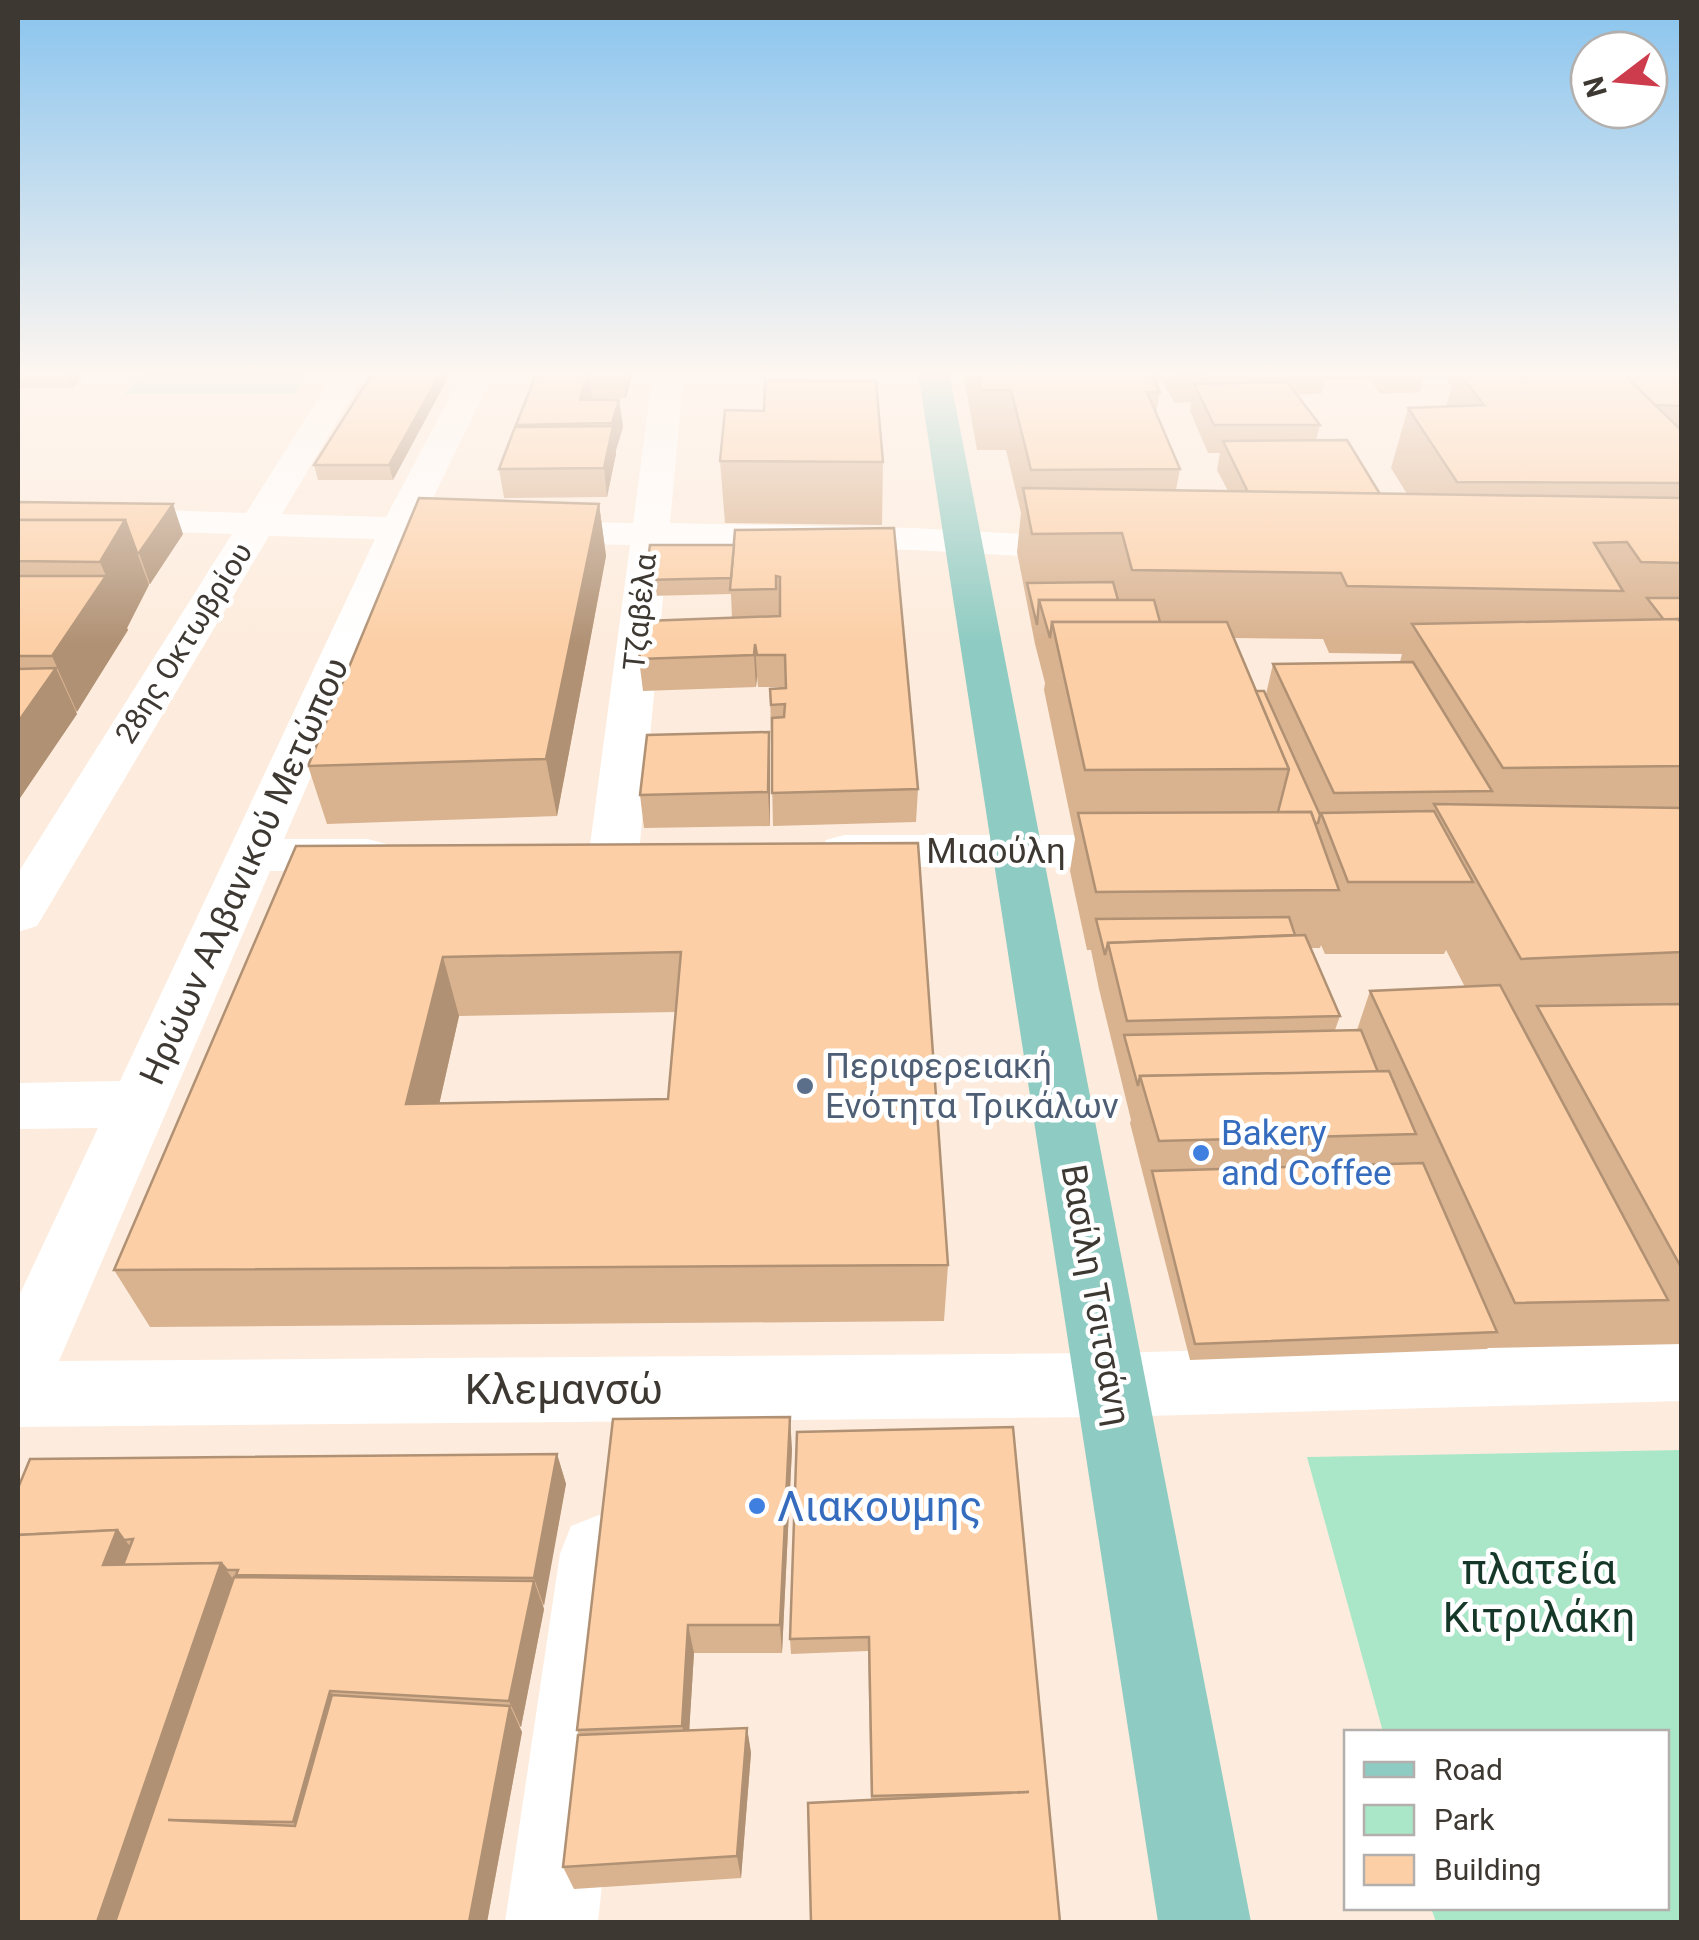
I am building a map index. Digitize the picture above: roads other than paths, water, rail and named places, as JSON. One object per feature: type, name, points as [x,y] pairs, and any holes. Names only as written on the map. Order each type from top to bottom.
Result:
[{"type":"main road","name":"Βασίλη Τσιτσάνη","points":[[950,463],[1205,1922]]},
{"type":"street","name":"28ης Οκτωβρίου","points":[[18,914],[296,463]]},
{"type":"street","name":"Ηρώων Αλβανικού Μετώπου","points":[[18,1373],[398,529],[433,463]]},
{"type":"street","name":"Τζαβέλα","points":[[614,852],[658,463]]},
{"type":"street","points":[[18,516],[964,541],[1124,550]]},
{"type":"street","name":"Μιαούλη","points":[[806,852],[1194,851]]},
{"type":"street","points":[[251,856],[423,854]]},
{"type":"street","points":[[18,1106],[139,1104]]},
{"type":"street","name":"Κλεμανσώ","points":[[18,1394],[1111,1386],[1682,1370]]},
{"type":"street","points":[[551,1922],[620,1389]]},
{"type":"place","name":"Περιφερειακή Ενότητα Τρικάλων","points":[[805,1086]]},
{"type":"place","name":"Bakery and Coffee","points":[[1201,1153]]},
{"type":"place","name":"Λιακουμης","points":[[757,1506]]},
{"type":"park label","name":"πλατεία Κιτριλάκη","points":[[1539,1593]]}]
